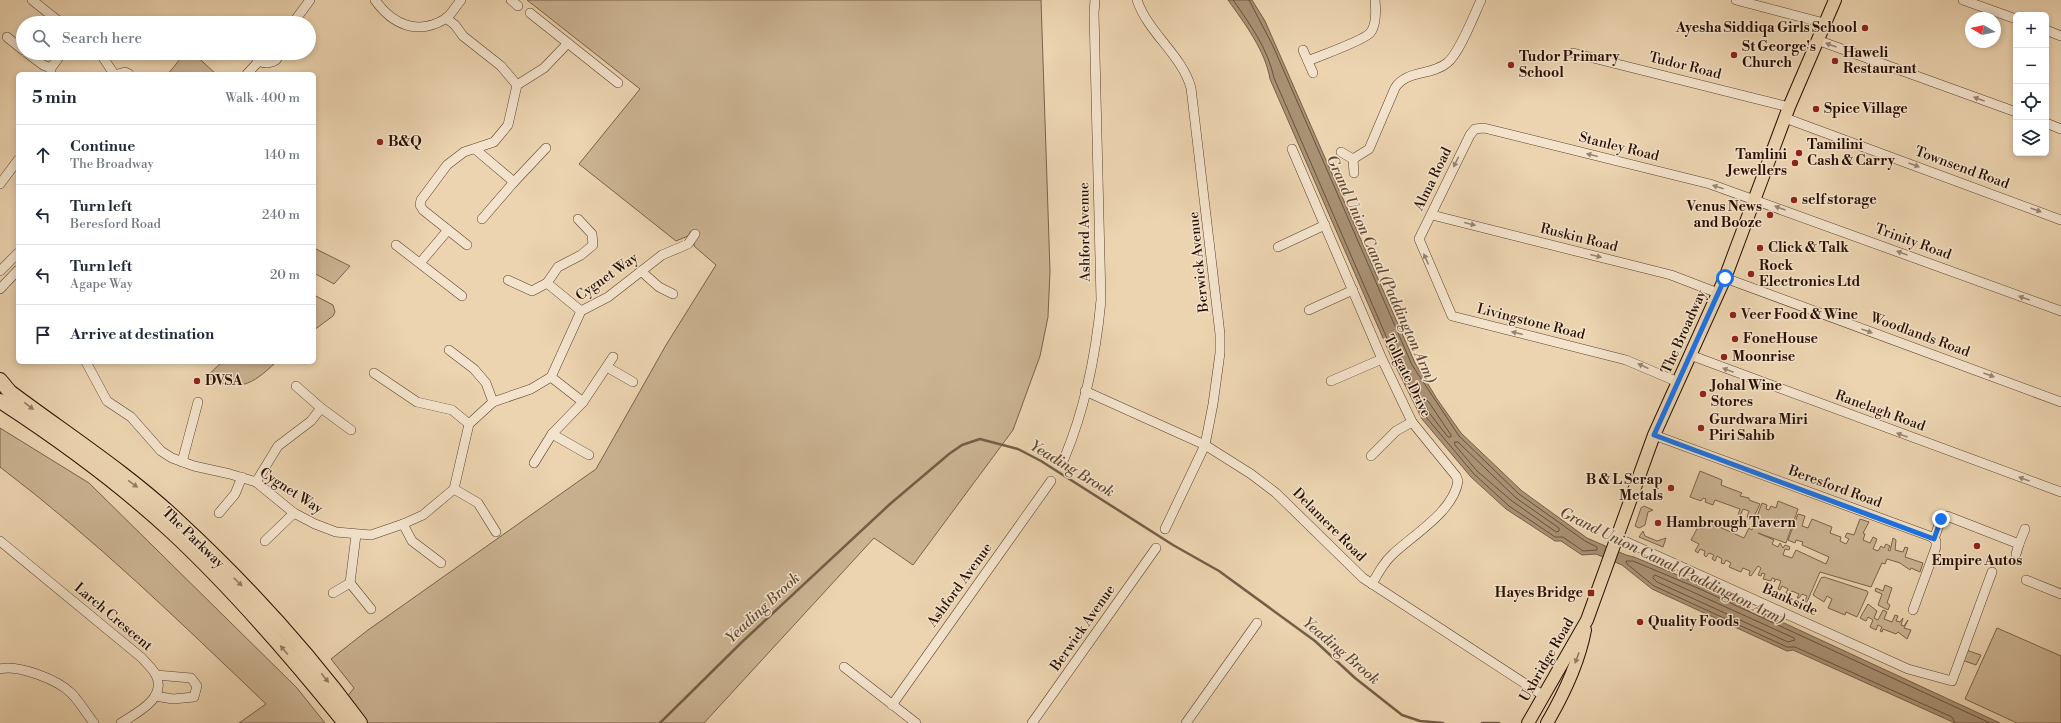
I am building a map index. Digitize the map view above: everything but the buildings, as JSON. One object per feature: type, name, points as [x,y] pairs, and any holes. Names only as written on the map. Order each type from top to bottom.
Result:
[{"type":"highway","name":"The Parkway","points":[[0,380],[10,392],[139,488],[178,521],[287,634],[360,723]]},
{"type":"highway","name":"The Parkway","points":[[0,401],[43,429],[109,479],[172,532],[278,642],[345,723]]},
{"type":"main road","name":"The Broadway","points":[[1617,540],[1654,435],[1725,278],[1787,113],[1835,0]]},
{"type":"main road","points":[[1587,620],[1617,540]]},
{"type":"main road","name":"Uxbridge Road","points":[[1530,720],[1587,620]]},
{"type":"main road","name":"Uxbridge Road","points":[[1547,722],[1570,679],[1582,643],[1587,620]]},
{"type":"main road","points":[[1556,673],[1565,674],[1570,679]]},
{"type":"main road","points":[[1530,720],[1547,722]]},
{"type":"street","points":[[32,0],[53,16]]},
{"type":"street","points":[[298,16],[310,0]]},
{"type":"street","points":[[375,0],[390,18],[402,24],[413,27],[425,26],[446,18],[461,0]]},
{"type":"street","name":"Ashford Avenue","points":[[1064,459],[1077,425],[1085,391],[1097,337],[1101,300],[1094,13],[1095,0]]},
{"type":"street","name":"Berwick Avenue","points":[[1137,0],[1147,20],[1187,75],[1191,88],[1220,334],[1220,353],[1205,445],[1165,529]]},
{"type":"street","points":[[1308,61],[1342,47],[1370,33],[1374,24],[1376,11],[1374,0]]},
{"type":"street","points":[[1353,159],[1369,149],[1398,84],[1409,76],[1438,68],[1450,60],[1481,0]]},
{"type":"street","points":[[1736,0],[1824,23]]},
{"type":"street","points":[[1963,0],[2013,18]]},
{"type":"street","points":[[530,13],[567,44],[618,83]]},
{"type":"street","points":[[446,18],[455,25],[463,36],[501,66],[517,85]]},
{"type":"street","points":[[2049,31],[2061,36]]},
{"type":"street","points":[[7,37],[16,44]]},
{"type":"street","points":[[1817,40],[2013,111]]},
{"type":"street","points":[[467,245],[423,210],[420,205],[421,200],[447,166],[464,152],[494,142],[508,125],[517,85],[544,68],[567,44]]},
{"type":"street","points":[[1303,50],[1313,73]]},
{"type":"street","name":"Tudor Road","points":[[1573,53],[1787,113]]},
{"type":"street","points":[[37,60],[51,71],[58,60]]},
{"type":"street","points":[[105,60],[113,72]]},
{"type":"street","points":[[249,72],[259,61],[267,64],[276,60]]},
{"type":"street","name":"Townsend Road","points":[[1787,113],[2061,220]]},
{"type":"street","points":[[2049,124],[2061,129]]},
{"type":"street","name":"Stanley Road","points":[[1475,129],[1486,128],[1698,181],[1755,199]]},
{"type":"street","name":"Alma Road","points":[[1419,242],[1420,233],[1432,215],[1446,182],[1470,135],[1475,129]]},
{"type":"street","points":[[482,220],[514,182],[546,148]]},
{"type":"street","points":[[475,149],[514,182]]},
{"type":"street","name":"Tollgate Drive","points":[[1292,149],[1382,358],[1412,422],[1456,476],[1458,483],[1442,511],[1422,531],[1391,555],[1372,584]]},
{"type":"street","points":[[1341,152],[1353,159]]},
{"type":"street","points":[[1353,159],[1354,173]]},
{"type":"street","points":[[0,184],[16,163]]},
{"type":"street","name":"Trinity Road","points":[[1755,199],[2061,311]]},
{"type":"street","name":"Ruskin Road","points":[[1432,215],[1671,275],[1718,293]]},
{"type":"street","points":[[508,280],[532,291],[547,284],[558,267],[581,255],[593,245],[592,234],[578,220]]},
{"type":"street","points":[[1278,247],[1325,225]]},
{"type":"street","points":[[420,263],[448,230]]},
{"type":"street","name":"Cygnet Way","points":[[551,377],[581,311],[608,297],[662,255],[688,244],[695,234]]},
{"type":"street","name":"Livingstone Road","points":[[1419,242],[1451,314],[1455,318],[1626,360],[1678,382]]},
{"type":"street","points":[[396,245],[462,296]]},
{"type":"street","points":[[0,271],[16,255]]},
{"type":"street","points":[[0,257],[8,263]]},
{"type":"street","points":[[641,272],[660,287],[673,294]]},
{"type":"street","points":[[0,289],[16,274]]},
{"type":"street","name":"Woodlands Road","points":[[1725,278],[2061,402]]},
{"type":"street","points":[[547,284],[581,311]]},
{"type":"street","points":[[1309,310],[1353,290]]},
{"type":"street","points":[[449,350],[474,369],[486,383],[493,402]]},
{"type":"street","name":"Ranelagh Road","points":[[1690,355],[2061,492]]},
{"type":"street","points":[[534,463],[552,434],[583,402],[613,357]]},
{"type":"street","points":[[1331,381],[1382,358]]},
{"type":"street","name":"Cygnet Way","points":[[87,364],[107,401],[131,417],[162,451],[182,462],[256,482],[294,512],[336,532],[356,535],[371,535],[403,524],[423,515],[454,489]]},
{"type":"street","points":[[607,367],[633,382]]},
{"type":"street","points":[[374,373],[417,402],[452,410],[468,424]]},
{"type":"street","points":[[496,532],[478,502],[454,489],[468,424],[493,402],[532,389],[551,377],[583,402]]},
{"type":"street","points":[[296,386],[321,408],[351,430]]},
{"type":"street","name":"Delamere Road","points":[[1085,391],[1205,445],[1251,474],[1276,493],[1354,570],[1372,584],[1544,696]]},
{"type":"street","points":[[182,462],[198,402]]},
{"type":"street","points":[[256,482],[278,446],[311,421],[321,408]]},
{"type":"street","points":[[1372,456],[1396,431],[1412,422]]},
{"type":"street","points":[[180,430],[189,432]]},
{"type":"street","points":[[552,434],[589,455]]},
{"type":"street","name":"Beresford Road","points":[[1654,435],[1934,539]]},
{"type":"street","points":[[219,513],[235,494],[242,477]]},
{"type":"street","name":"Ashford Avenue","points":[[892,704],[1052,481]]},
{"type":"street","points":[[265,541],[294,512]]},
{"type":"street","points":[[1913,610],[1936,547],[1936,541],[1934,539],[1941,519],[1945,516],[2019,544]]},
{"type":"street","points":[[403,524],[412,541],[441,563]]},
{"type":"street","points":[[2016,554],[2025,529]]},
{"type":"street","points":[[356,535],[350,583],[370,609]]},
{"type":"street","name":"Bankside","points":[[1617,540],[1908,669],[1952,681],[1992,572]]},
{"type":"street","name":"Larch Crescent","points":[[0,541],[142,658],[156,675]]},
{"type":"street","name":"Berwick Avenue","points":[[1032,723],[1156,548]]},
{"type":"street","points":[[2026,580],[2061,594]]},
{"type":"street","points":[[333,594],[350,583]]},
{"type":"street","points":[[1186,723],[1257,623]]},
{"type":"street","points":[[0,669],[8,667],[41,675],[70,692],[94,723]]},
{"type":"street","points":[[844,667],[914,722]]},
{"type":"street","points":[[121,723],[149,704],[155,696],[158,685],[156,675],[191,678],[197,686],[194,697],[173,699],[155,696]]},
{"type":"shaded area","points":[[527,0],[1041,0],[1050,271],[1048,317],[1040,356],[1013,430],[913,565],[874,538],[704,723],[365,723],[347,697],[354,688],[331,659],[368,630],[596,469],[666,345],[716,265],[694,246],[695,234],[691,231],[688,236],[676,241],[579,164],[640,89]]},
{"type":"shaded area","points":[[179,60],[201,60],[214,72],[170,72]]},
{"type":"shaded area","points":[[316,249],[350,266],[334,284],[316,274]]},
{"type":"shaded area","points":[[316,296],[333,305],[335,312],[333,316],[316,329]]},
{"type":"shaded area","points":[[220,364],[274,364],[259,377],[244,384],[227,384],[217,382],[206,377]]},
{"type":"shaded area","points":[[0,428],[89,483],[297,688],[325,723],[239,723],[266,704],[103,552],[35,494],[0,467]]},
{"type":"shaded area","points":[[1700,471],[1722,480],[1721,485],[1742,493],[1740,496],[1749,498],[1749,500],[1760,504],[1753,519],[1747,517],[1749,511],[1743,509],[1740,516],[1738,515],[1740,509],[1715,500],[1713,505],[1705,502],[1706,499],[1703,498],[1701,501],[1690,497]]},
{"type":"shaded area","points":[[1778,501],[1798,509],[1786,543],[1758,533],[1774,540],[1772,544],[1778,547],[1780,543],[1783,548],[1785,545],[1790,547],[1789,550],[1785,549],[1783,555],[1792,558],[1796,550],[1826,564],[1829,557],[1802,545],[1803,542],[1796,540],[1795,543],[1788,540],[1798,514],[1805,516],[1802,526],[1808,528],[1812,519],[1832,527],[1830,533],[1841,537],[1840,541],[1846,544],[1849,539],[1845,537],[1847,533],[1854,535],[1860,519],[1869,522],[1863,533],[1865,534],[1863,540],[1870,543],[1873,537],[1877,539],[1873,549],[1878,551],[1881,546],[1884,548],[1886,544],[1890,546],[1888,550],[1890,551],[1893,538],[1896,540],[1895,550],[1903,552],[1905,547],[1908,548],[1905,557],[1923,563],[1920,572],[1911,568],[1910,570],[1900,563],[1887,559],[1885,564],[1882,563],[1871,587],[1820,572],[1807,602],[1805,601],[1807,596],[1802,594],[1799,598],[1797,598],[1799,594],[1792,591],[1790,594],[1786,593],[1788,589],[1782,586],[1780,590],[1778,589],[1781,581],[1776,579],[1774,582],[1775,579],[1772,578],[1771,581],[1763,579],[1765,574],[1762,573],[1761,576],[1758,575],[1761,568],[1758,566],[1751,576],[1749,575],[1750,571],[1743,568],[1741,572],[1729,567],[1731,563],[1726,560],[1724,564],[1721,563],[1722,559],[1717,556],[1715,561],[1712,559],[1714,555],[1709,553],[1706,557],[1704,555],[1705,551],[1700,549],[1698,553],[1695,551],[1699,544],[1691,540],[1698,527],[1702,529],[1706,521],[1744,538],[1749,528],[1752,530],[1762,503],[1767,505],[1766,509],[1769,510],[1771,506],[1776,508]]},
{"type":"shaded area","points":[[1644,506],[1653,510],[1648,512],[1645,525],[1639,528],[1635,526],[1641,508]]},
{"type":"shaded area","points":[[1643,531],[1645,536],[1657,541],[1666,538],[1663,547],[1639,537]]},
{"type":"shaded area","points":[[1824,577],[1867,591],[1868,593],[1857,617],[1846,612],[1845,615],[1828,608],[1832,599],[1827,596],[1824,602],[1813,595],[1821,578]]},
{"type":"shaded area","points":[[1885,585],[1892,588],[1887,603],[1890,605],[1888,610],[1878,605],[1882,594],[1875,591],[1876,588],[1883,591]]},
{"type":"shaded area","points":[[1868,604],[1877,611],[1874,618],[1878,620],[1883,610],[1887,612],[1884,619],[1892,622],[1895,615],[1898,616],[1896,621],[1900,622],[1903,618],[1901,625],[1904,626],[1908,620],[1904,628],[1911,630],[1907,639],[1898,632],[1896,634],[1883,629],[1882,632],[1880,631],[1882,627],[1878,625],[1876,630],[1870,627],[1873,620],[1868,617],[1866,621],[1860,618]]},
{"type":"shaded area","points":[[1997,628],[2061,656],[2061,723],[2017,723],[1965,699]]},
{"type":"shaded area","points":[[1966,650],[1981,655],[1976,665],[1962,660]]},
{"type":"water","points":[[1228,0],[1252,0],[1265,21],[1415,363],[1437,399],[1461,433],[1522,491],[1587,538],[1702,585],[2000,723],[1955,723],[1793,650],[1787,651],[1652,589],[1622,565],[1596,554],[1582,555],[1561,541],[1555,541],[1506,509],[1471,477],[1422,419],[1393,361],[1270,79],[1264,58],[1254,38]]},
{"type":"waterway","name":"Yeading Brook","points":[[660,723],[743,641],[890,504],[949,454],[962,445],[980,439],[1018,449],[1041,461],[1173,545],[1219,571],[1315,641],[1355,678],[1402,715],[1420,721],[1443,723]]},
{"type":"waterway","name":"Yeading Brook","points":[[1482,723],[1499,723]]},
{"type":"place","name":"Ayesha Siddiqa Girls School","points":[[1865,28]]},
{"type":"place","name":"St George's Church","points":[[1734,55]]},
{"type":"place","name":"Haweli Restaurant","points":[[1835,61]]},
{"type":"place","name":"Tudor Primary School","points":[[1511,65]]},
{"type":"place","name":"Spice Village","points":[[1816,109]]},
{"type":"place","name":"B&Q","points":[[380,142]]},
{"type":"place","name":"Tamilini Cash & Carry","points":[[1799,153]]},
{"type":"place","name":"Tamlini Jewellers","points":[[1795,163]]},
{"type":"place","name":"self storage","points":[[1794,200]]},
{"type":"place","name":"Venus News and Booze","points":[[1770,215]]},
{"type":"place","name":"Click & Talk","points":[[1760,248]]},
{"type":"place","name":"Rock Electronics Ltd","points":[[1751,274]]},
{"type":"place","name":"Veer Food & Wine","points":[[1733,315]]},
{"type":"place","name":"FoneHouse","points":[[1735,339]]},
{"type":"place","name":"Moonrise","points":[[1724,357]]},
{"type":"place","name":"DVSA","points":[[197,381]]},
{"type":"place","name":"Johal Wine Stores","points":[[1703,394]]},
{"type":"place","name":"Gurdwara Miri Piri Sahib","points":[[1701,428]]},
{"type":"place","name":"B & L Scrap Metals","points":[[1671,488]]},
{"type":"place","name":"Hambrough Tavern","points":[[1658,523]]},
{"type":"place","name":"Empire Autos","points":[[1977,546]]},
{"type":"place","name":"Hayes Bridge","points":[[1591,593]]},
{"type":"place","name":"Quality Foods","points":[[1640,622]]},
{"type":"route","points":[[1725,278],[1654,435],[1934,539],[1941,519]]},
{"type":"water label","name":"Grand Union Canal (Paddington Arm)","points":[[1381,269]]},
{"type":"water label","name":"Grand Union Canal (Paddington Arm)","points":[[1672,566]]}]
